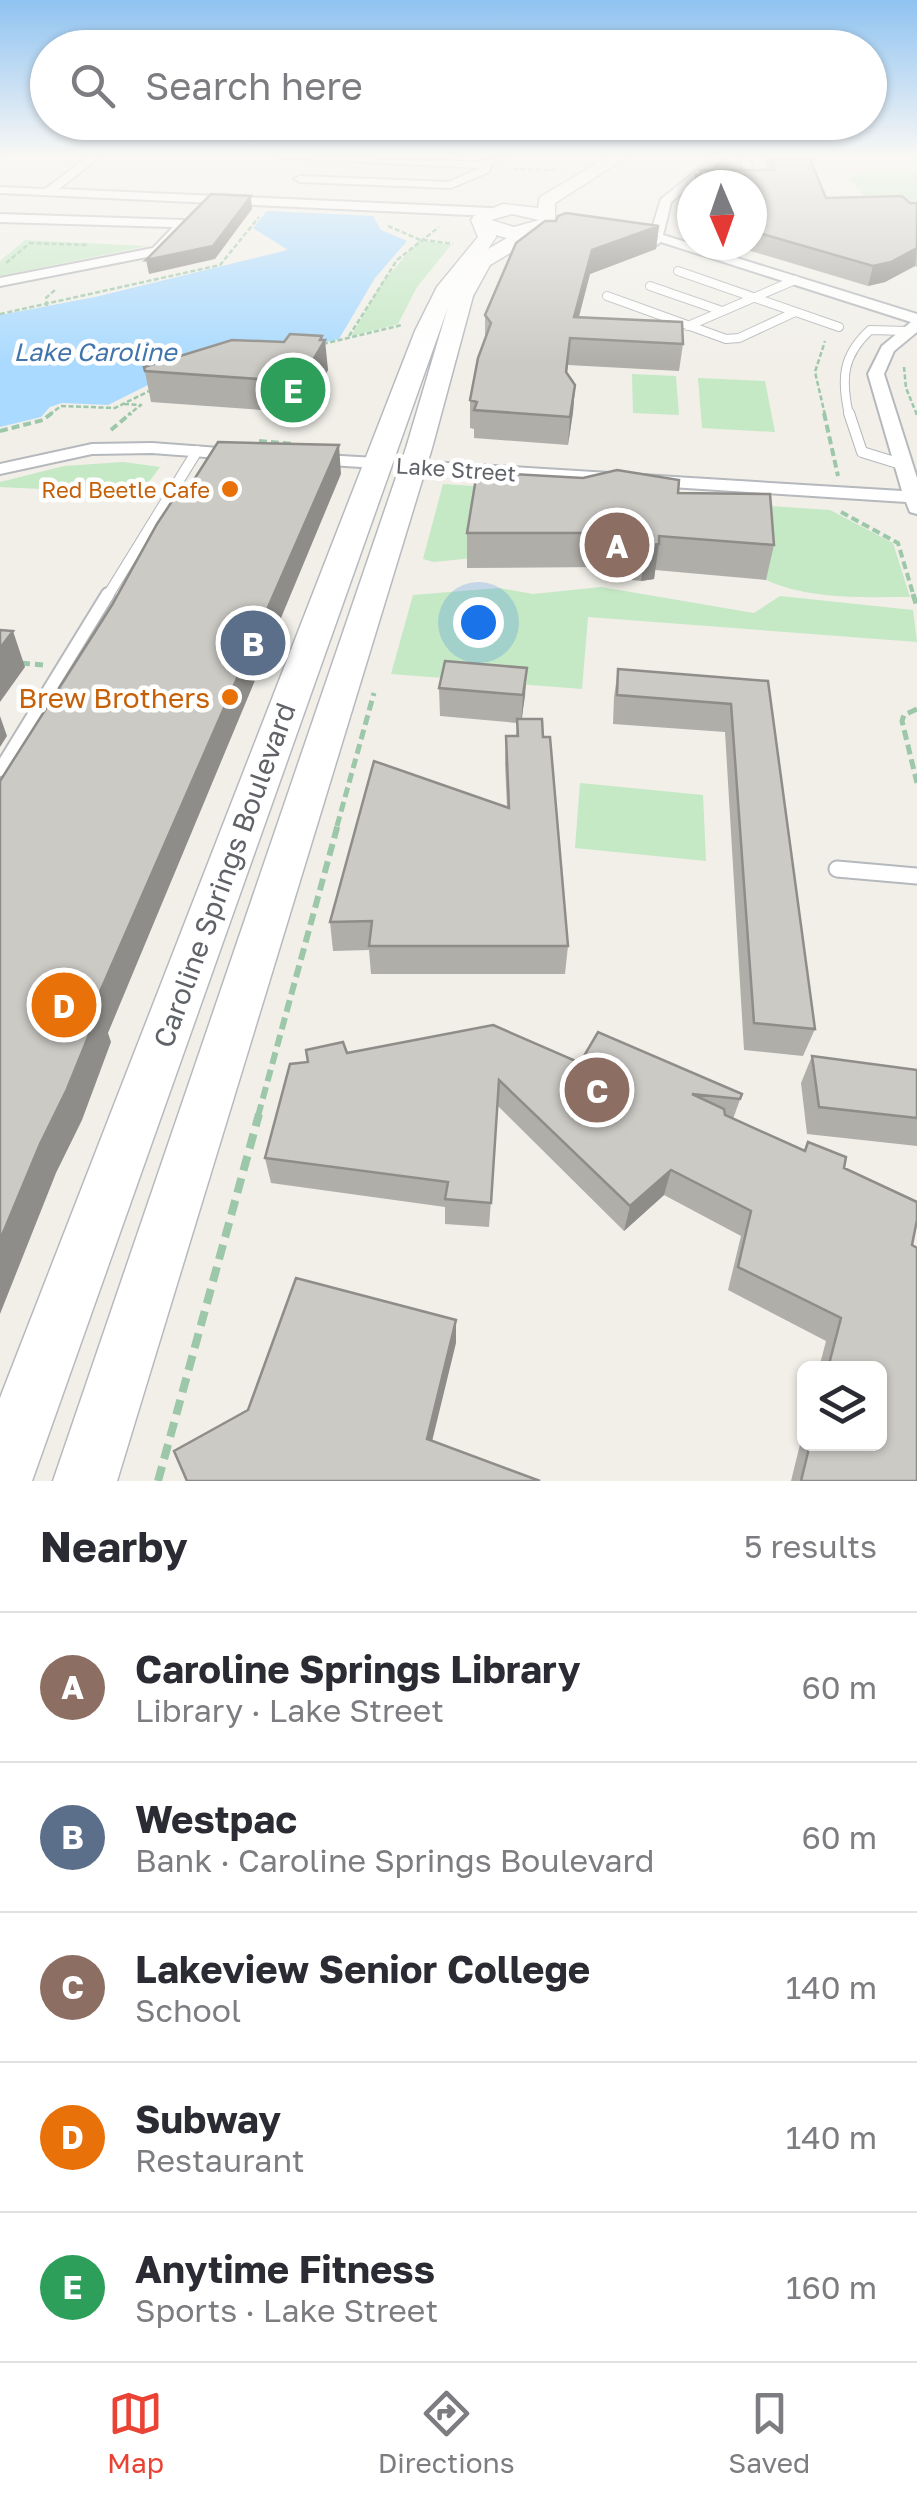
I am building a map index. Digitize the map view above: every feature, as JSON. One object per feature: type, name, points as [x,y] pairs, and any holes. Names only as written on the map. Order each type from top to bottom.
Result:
[{"type":"main road","name":"Caroline Springs Boulevard","points":[[85,1481],[394,465],[436,308],[460,267],[483,244],[488,226]]},
{"type":"main road","name":"Caroline Springs Boulevard","points":[[0,1481],[462,296],[482,261],[547,226]]},
{"type":"street","points":[[0,282],[157,251],[181,226]]},
{"type":"street","points":[[656,239],[659,226]]},
{"type":"street","points":[[610,233],[684,246],[795,280],[914,325],[887,349],[876,374],[915,502]]},
{"type":"street","name":"Lake Street","points":[[0,469],[92,449],[196,452],[915,502]]},
{"type":"lane","points":[[678,271],[839,327]]},
{"type":"lane","points":[[688,326],[795,280]]},
{"type":"lane","points":[[650,286],[722,311]]},
{"type":"lane","points":[[608,296],[734,339],[794,312]]},
{"type":"lane","points":[[904,465],[862,452],[843,368],[850,350],[870,330],[914,325]]},
{"type":"lane","points":[[0,770],[196,452]]},
{"type":"lane","points":[[837,868],[917,876]]},
{"type":"path","points":[[0,314],[220,265],[252,226]]},
{"type":"path","points":[[391,226],[418,239],[456,244],[446,256]]},
{"type":"path","points":[[348,338],[382,279],[418,239],[442,226]]},
{"type":"path","points":[[0,268],[30,243]]},
{"type":"path","points":[[46,306],[46,298],[58,287]]},
{"type":"path","points":[[311,347],[402,325],[396,342]]},
{"type":"path","points":[[910,358],[904,367],[917,416]]},
{"type":"path","points":[[0,431],[43,420],[61,406],[115,408],[167,385]]},
{"type":"path","points":[[111,430],[141,405],[122,404]]},
{"type":"path","points":[[98,430],[131,432]]},
{"type":"path","points":[[250,440],[310,445]]},
{"type":"path","points":[[833,508],[898,543],[917,607]]},
{"type":"path","points":[[158,1481],[375,692]]},
{"type":"path","points":[[917,708],[904,715],[902,722],[917,783]]},
{"type":"green space","points":[[25,240],[147,246],[0,276],[0,261]]},
{"type":"green space","points":[[419,240],[451,245],[417,287],[398,324],[351,336],[382,283]]},
{"type":"green space","points":[[632,374],[676,376],[679,415],[633,413]]},
{"type":"green space","points":[[698,378],[765,381],[775,432],[702,428]]},
{"type":"green space","points":[[123,462],[160,467],[140,494],[0,487],[0,482],[64,466]]},
{"type":"green space","points":[[443,484],[830,510],[893,543],[910,597],[819,594],[766,580],[763,528],[434,562],[423,559]]},
{"type":"green space","points":[[601,587],[754,613],[780,596],[913,610],[917,642],[588,617],[582,689],[391,674],[413,595],[499,588],[533,594]]},
{"type":"green space","points":[[580,783],[703,795],[706,861],[575,848]]},
{"type":"water","name":"Lake Caroline","points":[[379,226],[407,241],[375,278],[339,339],[199,373],[174,372],[108,405],[62,403],[50,407],[41,417],[0,427],[0,315],[95,297],[288,250],[253,228]]},
{"type":"building","points":[[179,226],[228,226],[213,246],[146,260]]},
{"type":"building","points":[[538,226],[659,226],[592,250],[574,317],[682,322],[683,344],[570,338],[566,372],[575,385],[570,417],[474,410],[477,402],[470,400],[478,358],[491,323],[485,315],[516,243]]},
{"type":"building","points":[[767,226],[917,226],[917,248],[891,262],[873,266],[767,235]]},
{"type":"building","points":[[290,334],[322,336],[320,340],[325,340],[300,382],[145,371],[144,367],[232,340],[284,342]]},
{"type":"building","points":[[218,442],[339,445],[92,1010],[99,1010],[0,1240],[0,781],[112,605],[157,524],[182,486],[190,486]]},
{"type":"building","points":[[617,470],[679,480],[678,493],[770,494],[774,545],[659,536],[659,544],[646,546],[606,543],[607,533],[467,533],[477,472],[583,478]]},
{"type":"building","points":[[0,630],[13,631],[0,648]]},
{"type":"building","points":[[445,661],[527,668],[523,695],[439,688]]},
{"type":"building","points":[[618,669],[768,681],[815,1029],[754,1023],[731,704],[617,695]]},
{"type":"building","points":[[517,719],[542,719],[543,737],[550,737],[568,946],[369,946],[372,921],[330,922],[374,761],[509,808],[506,736],[518,736]]},
{"type":"building","points":[[493,1025],[580,1063],[598,1032],[742,1094],[740,1099],[692,1094],[724,1109],[725,1115],[805,1151],[808,1142],[846,1157],[844,1168],[917,1202],[912,1245],[917,1248],[917,1481],[801,1481],[808,1451],[887,1451],[887,1361],[830,1361],[841,1318],[738,1267],[751,1211],[671,1170],[630,1206],[499,1080],[491,1203],[445,1199],[448,1182],[265,1158],[290,1064],[308,1062],[306,1050],[343,1042],[347,1053]]},
{"type":"building","points":[[812,1056],[917,1070],[917,1118],[819,1107]]},
{"type":"building","points":[[296,1278],[456,1320],[427,1439],[540,1481],[187,1481],[174,1451],[248,1410]]},
{"type":"place","name":"Anytime Fitness","points":[[293,390]]},
{"type":"place","name":"Red Beetle Cafe","points":[[230,489]]},
{"type":"place","name":"Caroline Springs Library","points":[[617,545]]},
{"type":"place","name":"Westpac","points":[[253,643]]},
{"type":"place","name":"Brew Brothers","points":[[230,697]]},
{"type":"place","name":"Subway","points":[[64,1005]]},
{"type":"place","name":"Lakeview Senior College","points":[[597,1090]]}]
